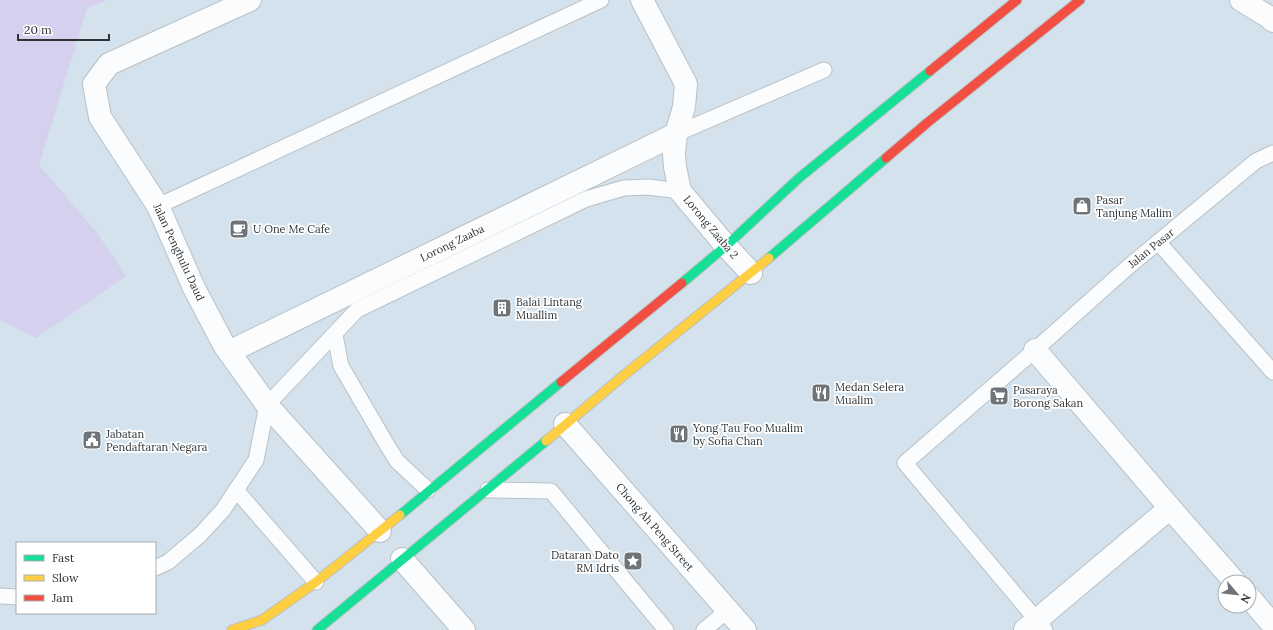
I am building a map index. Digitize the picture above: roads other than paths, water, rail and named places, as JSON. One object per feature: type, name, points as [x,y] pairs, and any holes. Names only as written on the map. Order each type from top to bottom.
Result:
[{"type":"main road","points":[[232,630],[262,620],[316,582],[380,531],[726,246],[799,178],[1017,0]]},
{"type":"main road","points":[[317,630],[488,490],[565,424],[785,245],[927,122],[1080,0]]},
{"type":"main road","points":[[258,630],[262,620]]},
{"type":"street","name":"Jalan Penghulu Daud","points":[[250,0],[109,64],[94,84],[100,117],[158,206],[194,288],[229,352],[267,404],[380,531]]},
{"type":"street","name":"Lorong Zaaba 2","points":[[642,0],[686,84],[684,107],[676,134],[674,153],[675,168],[680,191],[726,246],[751,273]]},
{"type":"street","points":[[1241,0],[1273,21]]},
{"type":"street","name":"Lorong Zaaba","points":[[229,352],[676,134]]},
{"type":"street","points":[[1035,350],[1228,574]]},
{"type":"street","name":"Chong Ah Peng Street","points":[[565,424],[745,630]]},
{"type":"street","points":[[1036,627],[1170,508]]},
{"type":"street","points":[[402,559],[464,630]]},
{"type":"street","points":[[1257,607],[1273,624]]},
{"type":"lane","points":[[158,206],[601,0]]},
{"type":"lane","points":[[676,134],[824,70]]},
{"type":"lane","name":"Jalan Pasar","points":[[1036,627],[905,463],[1128,267],[1256,161],[1273,153]]},
{"type":"lane","points":[[156,568],[168,562],[200,535],[223,510],[256,460],[267,404],[335,335],[357,310],[586,199],[624,188],[648,187],[680,191]]},
{"type":"lane","points":[[1158,242],[1273,372]]},
{"type":"lane","points":[[335,335],[341,366],[387,446],[397,461],[428,490]]},
{"type":"lane","points":[[236,490],[316,582]]},
{"type":"lane","points":[[488,490],[552,491],[666,630]]},
{"type":"lane","points":[[0,596],[16,597]]},
{"type":"lane","points":[[704,630],[728,610]]},
{"type":"place","name":"Pasar Tanjung Malim","points":[[1082,206]]},
{"type":"place","name":"U One Me Cafe","points":[[239,229]]},
{"type":"place","name":"Balai Lintang Muallim","points":[[502,308]]},
{"type":"place","name":"Medan Selera Mualim","points":[[821,393]]},
{"type":"place","name":"Pasaraya Borong Sakan","points":[[999,396]]},
{"type":"place","name":"Yong Tau Foo Mualim by Sofia Chan","points":[[679,434]]},
{"type":"place","name":"Jabatan Pendaftaran Negara","points":[[92,440]]},
{"type":"place","name":"Dataran Dato RM Idris","points":[[633,561]]}]
